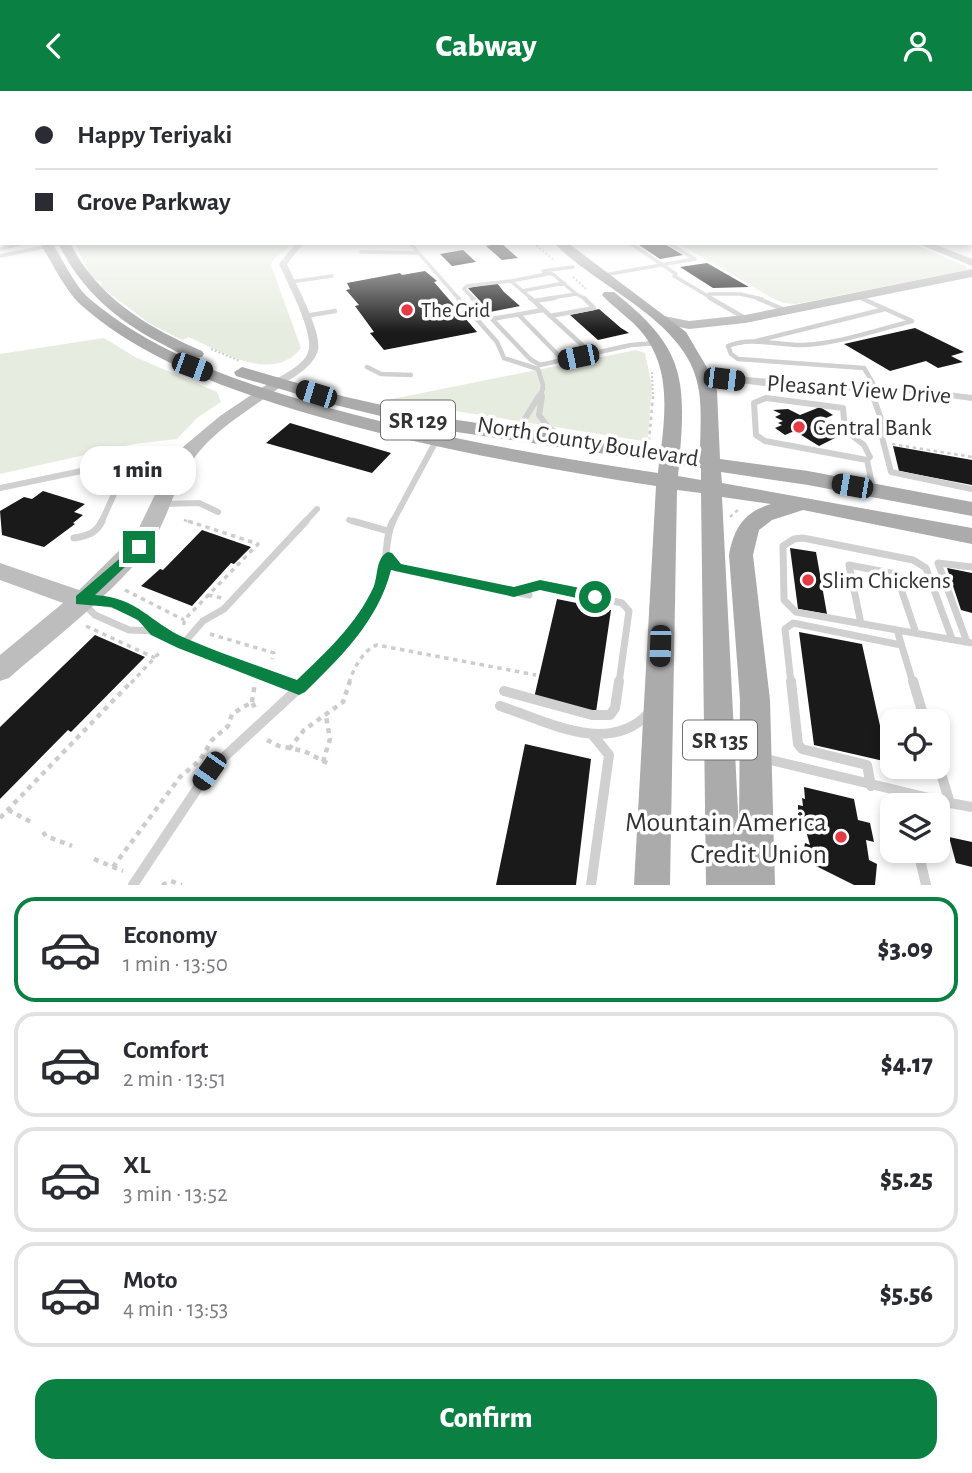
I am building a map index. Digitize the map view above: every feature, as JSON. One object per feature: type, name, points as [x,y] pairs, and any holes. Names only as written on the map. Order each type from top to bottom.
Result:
[{"type":"main road","name":"North County Boulevard","points":[[52,258],[60,276],[101,317],[155,351],[270,388],[388,414],[570,443],[668,469],[712,488],[972,536]]},
{"type":"main road","name":"North County Boulevard","points":[[71,258],[81,277],[121,313],[189,351],[330,415],[436,442],[668,469],[711,463],[972,509]]},
{"type":"main road","points":[[558,258],[629,312],[658,343],[671,370],[672,380],[668,469]]},
{"type":"main road","points":[[580,258],[681,335],[704,376],[708,391],[711,463]]},
{"type":"main road","name":"SR 135","points":[[711,463],[724,885]]},
{"type":"main road","name":"SR 135","points":[[652,885],[668,469]]},
{"type":"main road","points":[[757,885],[757,756],[742,541],[745,531],[756,519],[804,503]]},
{"type":"street","points":[[0,670],[139,547],[185,458],[226,419],[312,355],[315,343],[282,264],[287,258]]},
{"type":"street","points":[[664,320],[689,325],[746,319],[972,273]]},
{"type":"street","points":[[687,346],[700,333],[734,325],[746,319]]},
{"type":"street","name":"Pleasant View Drive","points":[[704,376],[765,383],[921,391],[972,398]]},
{"type":"street","points":[[0,571],[81,600]]},
{"type":"lane","points":[[423,258],[497,342],[504,358],[539,367],[631,345],[658,343]]},
{"type":"lane","points":[[652,258],[676,274],[674,276],[746,319]]},
{"type":"lane","points":[[603,275],[693,258]]},
{"type":"lane","points":[[547,274],[543,271],[566,266]]},
{"type":"lane","points":[[317,271],[323,283]]},
{"type":"lane","points":[[570,443],[548,427],[540,415],[543,389],[539,367],[464,289],[467,286],[547,274],[554,275],[576,294]]},
{"type":"lane","points":[[290,282],[332,276]]},
{"type":"lane","points":[[511,281],[592,354]]},
{"type":"lane","points":[[522,291],[564,283]]},
{"type":"lane","points":[[708,294],[724,292],[755,295],[787,310]]},
{"type":"lane","points":[[534,301],[576,294],[583,296],[594,308],[550,316]]},
{"type":"lane","points":[[860,297],[912,321],[806,346],[735,343],[728,346],[731,354],[738,359],[864,368],[874,390],[885,431],[883,437],[891,471],[972,489]]},
{"type":"lane","points":[[751,342],[886,309]]},
{"type":"lane","points":[[492,319],[543,310]]},
{"type":"lane","points":[[305,316],[335,311]]},
{"type":"lane","points":[[519,314],[563,360]]},
{"type":"lane","points":[[367,367],[381,375],[411,375]]},
{"type":"lane","points":[[765,383],[766,398]]},
{"type":"lane","points":[[778,399],[781,384]]},
{"type":"lane","points":[[495,432],[521,425],[543,389]]},
{"type":"lane","points":[[867,460],[765,441],[756,435],[754,403],[766,398],[843,408],[845,430],[864,445],[870,457],[867,460],[873,490]]},
{"type":"lane","points":[[133,885],[209,771],[347,641],[380,587],[388,557],[388,531],[436,442]]},
{"type":"lane","points":[[0,488],[129,461],[185,458]]},
{"type":"lane","points":[[75,538],[89,535],[99,528],[129,461]]},
{"type":"lane","points":[[163,504],[199,503],[218,512]]},
{"type":"lane","points":[[183,644],[203,621],[224,609],[317,509]]},
{"type":"lane","points":[[349,520],[388,531]]},
{"type":"lane","points":[[952,639],[926,568],[913,560],[803,538],[794,539],[783,546],[784,600],[805,615],[969,643]]},
{"type":"lane","points":[[388,557],[397,568],[529,595]]},
{"type":"lane","points":[[969,643],[938,563],[972,567]]},
{"type":"lane","points":[[861,624],[849,565],[896,574],[916,633]]},
{"type":"lane","points":[[504,691],[601,717],[610,715],[615,708],[629,611],[622,603],[540,585],[514,592]]},
{"type":"lane","points":[[81,600],[95,615],[129,630],[156,631]]},
{"type":"lane","points":[[81,600],[112,602],[143,616],[156,631],[183,644],[299,688]]},
{"type":"lane","points":[[871,786],[867,765],[802,749],[798,744],[785,629],[793,623],[901,645]]},
{"type":"lane","points":[[897,630],[921,709]]},
{"type":"lane","points":[[500,706],[592,734],[612,735],[631,728],[646,717],[659,698]]},
{"type":"lane","points":[[592,734],[609,755],[592,885]]},
{"type":"lane","points":[[757,756],[905,793]]},
{"type":"lane","points":[[950,803],[972,808]]},
{"type":"lane","points":[[921,863],[926,885]]},
{"type":"path","points":[[555,258],[566,266]]},
{"type":"path","points":[[210,349],[242,362]]},
{"type":"path","points":[[643,443],[650,441],[652,433],[654,384],[650,363]]},
{"type":"path","points":[[889,443],[972,457]]},
{"type":"path","points":[[730,522],[730,517],[739,510],[740,501]]},
{"type":"path","points":[[184,520],[258,544],[184,619],[184,625]]},
{"type":"path","points":[[125,590],[184,619]]},
{"type":"path","points":[[86,626],[155,658]]},
{"type":"path","points":[[210,634],[274,653],[272,659]]},
{"type":"path","points":[[289,749],[304,730],[343,702],[353,670],[371,647],[377,645],[536,675]]},
{"type":"path","points":[[0,818],[161,651]]},
{"type":"path","points":[[255,682],[252,702],[257,712]]},
{"type":"path","points":[[113,867],[180,777],[200,759],[212,740],[228,726],[232,714],[252,702]]},
{"type":"path","points":[[323,762],[331,746],[330,726],[325,715]]},
{"type":"path","points":[[267,740],[278,748],[300,750],[331,765]]},
{"type":"path","points":[[8,810],[33,823]]},
{"type":"path","points":[[43,832],[46,836],[72,846]]},
{"type":"path","points":[[94,859],[124,871]]},
{"type":"path","points":[[162,885],[171,881],[182,885]]},
{"type":"shaded area","points":[[82,258],[275,258],[271,265],[301,348],[276,364],[246,362],[231,357],[189,337],[182,340],[149,323],[101,287],[102,283],[91,277]]},
{"type":"shaded area","points":[[704,258],[946,258],[967,267],[966,270],[796,304],[772,298]]},
{"type":"shaded area","points":[[104,338],[135,357],[217,392],[221,402],[197,418],[177,439],[134,444],[0,474],[0,354]]},
{"type":"shaded area","points":[[636,350],[645,353],[652,386],[648,437],[643,441],[387,400]]},
{"type":"building","points":[[444,258],[472,258],[476,262],[452,266]]},
{"type":"building","points":[[707,263],[749,287],[713,288],[680,267]]},
{"type":"building","name":"The Grid","points":[[425,271],[437,281],[434,282],[477,332],[384,350],[370,333],[374,332],[355,306],[359,305],[346,290],[350,289],[347,283]]},
{"type":"building","points":[[497,283],[520,306],[490,312],[468,288]]},
{"type":"building","points":[[599,309],[629,333],[598,340],[570,315]]},
{"type":"building","points":[[915,328],[964,352],[951,356],[963,362],[938,368],[926,361],[890,371],[844,344]]},
{"type":"building","name":"Central Bank","points":[[820,407],[833,415],[814,423],[837,437],[819,446],[798,433],[785,435],[775,428],[782,425],[778,423],[783,421],[775,417],[781,414],[773,410],[788,409],[800,415]]},
{"type":"building","points":[[290,423],[391,453],[372,473],[266,443]]},
{"type":"building","points":[[893,446],[972,460],[972,485],[899,471]]},
{"type":"building","points":[[43,491],[85,504],[74,512],[83,515],[44,547],[2,535],[0,511],[24,497],[32,499]]},
{"type":"building","points":[[202,530],[251,547],[234,564],[231,563],[192,606],[141,586],[160,569],[163,570]]},
{"type":"building","name":"Slim Chickens","points":[[790,548],[816,552],[827,614],[798,609]]},
{"type":"building","points":[[947,568],[972,573],[972,613],[961,610]]},
{"type":"building","points":[[557,599],[611,610],[596,712],[534,698]]},
{"type":"building","points":[[799,632],[862,644],[880,726],[880,760],[814,745]]},
{"type":"building","points":[[95,635],[145,657],[0,799],[0,727]]},
{"type":"building","points":[[525,744],[591,759],[576,885],[496,885]]},
{"type":"building","name":"Mountain America Credit Union","points":[[804,787],[854,799],[858,820],[870,823],[874,842],[866,840],[869,860],[877,864],[875,885],[854,885],[802,859],[805,843],[810,845],[804,824],[798,823],[798,805],[803,806],[802,798],[805,799]]},
{"type":"building","points":[[950,837],[972,842],[972,867],[956,863]]},
{"type":"place","name":"The Grid","points":[[407,310]]},
{"type":"place","name":"Central Bank","points":[[799,427]]},
{"type":"place","name":"Slim Chickens","points":[[808,580]]},
{"type":"place","name":"Mountain America Credit Union","points":[[841,837]]},
{"type":"route","points":[[139,547],[81,600],[112,602],[143,616],[156,631],[183,644],[299,688],[347,641],[380,587],[388,557],[397,568],[514,592],[540,585],[595,597]]}]
